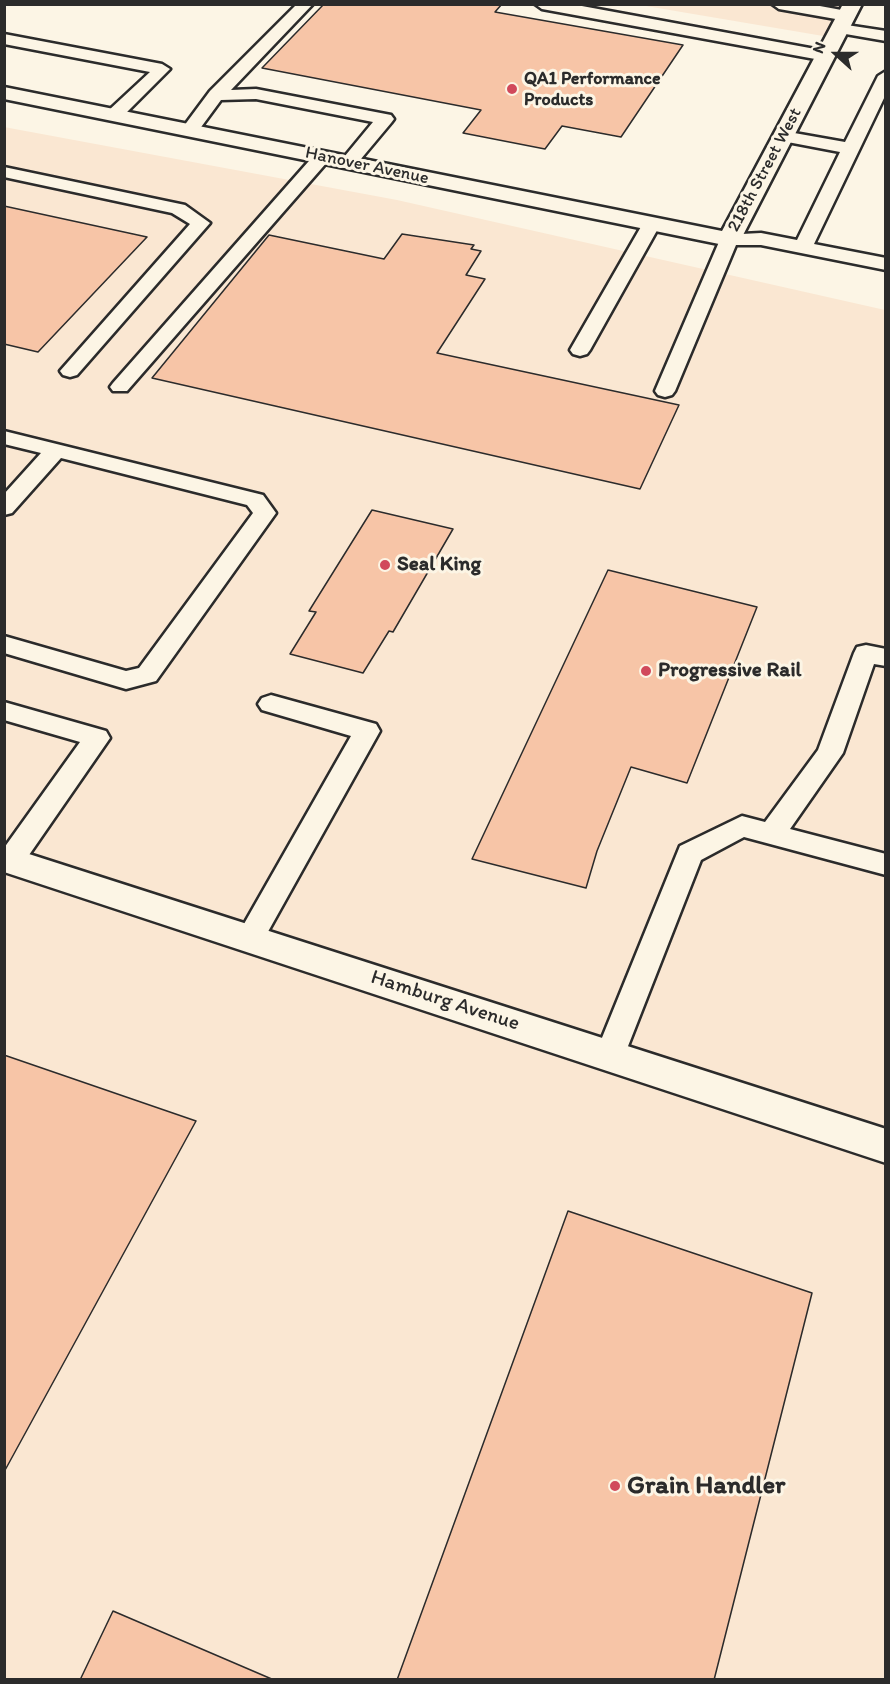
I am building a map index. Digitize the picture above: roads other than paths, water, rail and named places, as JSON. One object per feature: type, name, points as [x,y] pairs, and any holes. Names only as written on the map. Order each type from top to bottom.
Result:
[{"type":"street","name":"218th Street West","points":[[729,239],[846,16]]},
{"type":"street","name":"Hanover Avenue","points":[[5,94],[729,239]]},
{"type":"street","name":"Hamburg Avenue","points":[[7,860],[885,1146]]},
{"type":"lane","points":[[190,130],[216,95],[306,4]]},
{"type":"lane","points":[[542,4],[825,56]]},
{"type":"lane","points":[[778,4],[846,16],[885,36]]},
{"type":"lane","points":[[4,39],[162,69],[114,115]]},
{"type":"lane","points":[[803,247],[885,76]]},
{"type":"lane","points":[[216,95],[256,94],[385,119],[349,162]]},
{"type":"lane","points":[[783,136],[849,148]]},
{"type":"lane","points":[[120,387],[322,157]]},
{"type":"lane","points":[[4,172],[178,209],[201,223],[70,371]]},
{"type":"lane","points":[[580,350],[651,225]]},
{"type":"lane","points":[[665,391],[729,239],[761,239],[885,264]]},
{"type":"lane","points":[[4,437],[255,501],[266,513],[147,675],[126,680],[4,644]]},
{"type":"lane","points":[[4,508],[56,450]]},
{"type":"lane","points":[[771,834],[830,753],[866,653],[885,658]]},
{"type":"lane","points":[[250,938],[367,731],[271,704]]},
{"type":"lane","points":[[4,711],[97,738],[7,860]]},
{"type":"lane","points":[[610,1055],[690,853],[742,826],[885,865]]},
{"type":"place","name":"QA1 Performance Products","points":[[512,89]]},
{"type":"place","name":"Seal King","points":[[385,565]]},
{"type":"place","name":"Progressive Rail","points":[[646,671]]},
{"type":"place","name":"Grain Handler","points":[[615,1486]]}]
